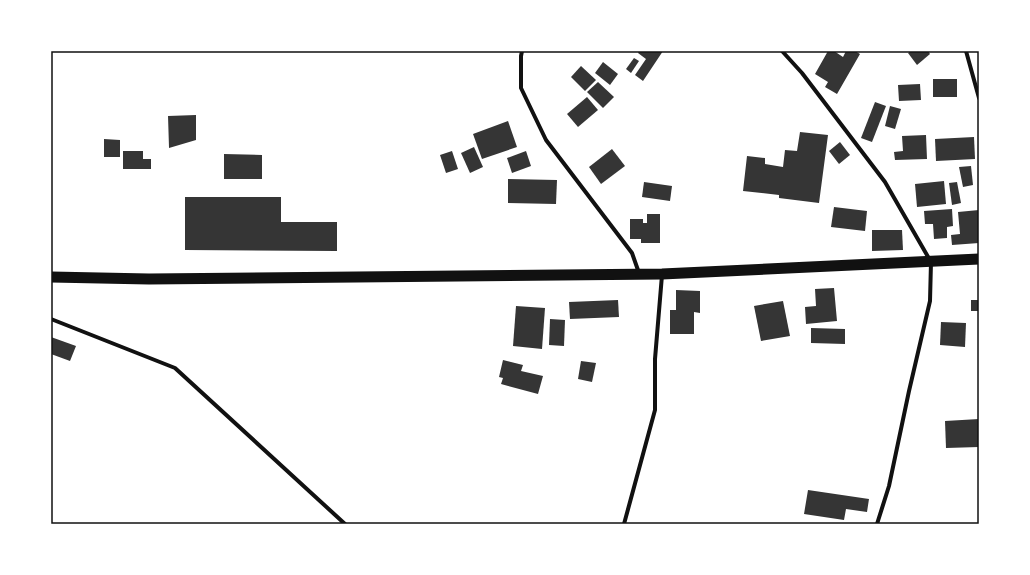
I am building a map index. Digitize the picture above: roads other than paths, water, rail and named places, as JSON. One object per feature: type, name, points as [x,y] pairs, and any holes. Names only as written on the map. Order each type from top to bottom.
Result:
[{"type":"highway","points":[[51,277],[149,279],[662,274],[979,259]]},
{"type":"street","points":[[522,51],[521,88],[546,140],[632,254],[639,274]]},
{"type":"street","points":[[782,51],[802,73],[885,182],[931,262],[930,301],[909,390],[889,486],[877,524]]},
{"type":"street","points":[[966,51],[979,98]]},
{"type":"street","points":[[624,524],[656,410],[655,360],[662,274]]},
{"type":"street","points":[[51,319],[175,368],[345,524]]}]
